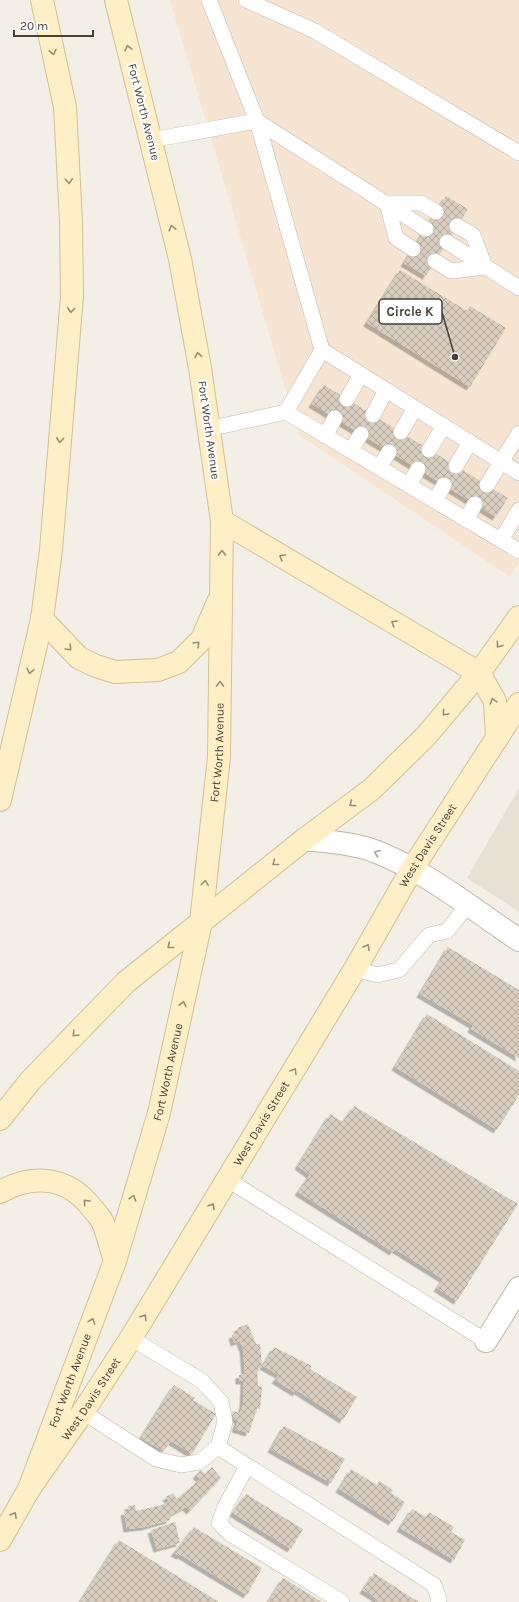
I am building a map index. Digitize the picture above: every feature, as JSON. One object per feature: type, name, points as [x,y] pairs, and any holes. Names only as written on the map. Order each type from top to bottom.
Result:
[{"type":"main road","points":[[0,800],[42,619],[51,550],[72,296],[71,222],[64,106],[42,0]]},
{"type":"main road","name":"Fort Worth Avenue","points":[[29,1489],[115,1261],[158,1113],[201,922],[219,757],[222,521],[200,368],[180,259],[116,0]]},
{"type":"main road","points":[[222,521],[479,673],[495,701],[496,739]]},
{"type":"main road","points":[[42,619],[79,658],[96,666],[115,672],[158,670],[179,662],[202,640],[222,592]]},
{"type":"main road","points":[[0,1119],[30,1080],[126,982],[305,839],[372,789],[426,736],[479,673],[519,617]]},
{"type":"main road","name":"West Davis Street","points":[[0,1540],[29,1489],[83,1412],[130,1338],[228,1180],[355,969],[412,869],[519,704]]},
{"type":"main road","points":[[0,1192],[24,1181],[48,1180],[68,1187],[85,1200],[103,1222],[115,1261]]},
{"type":"street","points":[[305,839],[344,843],[376,852],[412,869],[519,940]]},
{"type":"street","points":[[486,1341],[519,1288]]},
{"type":"lane","points":[[209,0],[257,121],[322,350],[519,473]]},
{"type":"lane","points":[[246,0],[315,31],[519,153]]},
{"type":"lane","points":[[151,140],[257,121],[426,229]]},
{"type":"lane","points":[[387,204],[421,203],[436,212]]},
{"type":"lane","points":[[387,204],[396,238],[413,249]]},
{"type":"lane","points":[[458,226],[473,236],[485,267]]},
{"type":"lane","points":[[447,242],[519,288]]},
{"type":"lane","points":[[435,262],[452,271],[485,267]]},
{"type":"lane","points":[[286,412],[322,350]]},
{"type":"lane","points":[[347,399],[361,374]]},
{"type":"lane","points":[[373,415],[386,390]]},
{"type":"lane","points":[[401,432],[415,408]]},
{"type":"lane","points":[[208,430],[286,412],[519,551]]},
{"type":"lane","points":[[325,436],[335,418]]},
{"type":"lane","points":[[430,450],[444,426]]},
{"type":"lane","points":[[487,485],[519,433]]},
{"type":"lane","points":[[351,450],[361,434]]},
{"type":"lane","points":[[456,466],[470,442]]},
{"type":"lane","points":[[379,467],[389,452]]},
{"type":"lane","points":[[409,485],[418,469]]},
{"type":"lane","points":[[435,501],[444,485]]},
{"type":"lane","points":[[466,520],[475,504]]},
{"type":"lane","points":[[501,540],[519,510]]},
{"type":"lane","points":[[355,969],[377,975],[399,970],[429,935],[447,931],[467,906]]},
{"type":"lane","points":[[228,1180],[486,1341]]},
{"type":"lane","points":[[83,1412],[156,1459],[182,1465],[199,1462],[218,1447],[225,1422],[221,1402],[202,1381],[130,1338]]},
{"type":"lane","points":[[218,1447],[434,1585],[439,1599],[438,1602]]},
{"type":"lane","points":[[247,1466],[225,1507],[220,1523],[229,1533],[342,1602]]},
{"type":"shaded area","points":[[170,0],[519,0],[519,562],[510,577],[299,435]]},
{"type":"shaded area","points":[[519,788],[519,912],[467,878]]},
{"type":"building","points":[[446,196],[468,209],[426,276],[404,263]]},
{"type":"building","points":[[400,270],[467,311],[470,306],[506,328],[470,387],[367,323]]},
{"type":"building","points":[[324,385],[508,498],[496,517],[312,404]]},
{"type":"building","points":[[448,947],[519,990],[519,1058],[471,1029],[473,1025],[420,994]]},
{"type":"building","points":[[427,1014],[519,1071],[519,1095],[497,1130],[395,1067]]},
{"type":"building","points":[[354,1106],[518,1204],[457,1301],[437,1288],[443,1279],[395,1249],[393,1252],[298,1192],[310,1175],[298,1166],[330,1114],[343,1122]]},
{"type":"building","points":[[248,1324],[256,1344],[260,1344],[262,1368],[257,1368],[258,1386],[262,1387],[260,1409],[257,1408],[249,1433],[235,1429],[238,1420],[231,1418],[233,1411],[240,1413],[243,1404],[244,1381],[239,1381],[239,1375],[245,1374],[243,1349],[240,1341],[234,1343],[232,1335],[239,1333],[237,1328]]},
{"type":"building","points":[[274,1347],[312,1366],[310,1369],[357,1397],[343,1420],[298,1391],[296,1393],[275,1380],[279,1375],[263,1366]]},
{"type":"building","points":[[174,1385],[195,1398],[193,1400],[216,1414],[192,1454],[171,1441],[164,1451],[141,1438]]},
{"type":"building","points":[[284,1426],[345,1459],[331,1483],[271,1449]]},
{"type":"building","points":[[212,1467],[221,1478],[190,1511],[186,1507],[169,1516],[170,1520],[145,1527],[127,1529],[124,1512],[129,1511],[128,1506],[135,1505],[136,1511],[162,1505],[169,1501],[166,1497],[173,1493],[177,1499],[200,1479],[196,1475],[201,1470],[205,1474]]},
{"type":"building","points":[[351,1469],[377,1485],[379,1481],[393,1490],[391,1493],[405,1502],[392,1522],[339,1489]]},
{"type":"building","points":[[246,1494],[303,1529],[291,1549],[233,1513]]},
{"type":"building","points":[[412,1509],[426,1517],[429,1512],[454,1527],[451,1532],[465,1540],[454,1560],[400,1528]]},
{"type":"building","points":[[175,1522],[180,1543],[157,1549],[151,1530]]},
{"type":"building","points":[[194,1527],[262,1568],[247,1595],[181,1555],[180,1556],[174,1553]]},
{"type":"building","points":[[119,1540],[219,1602],[80,1602]]},
{"type":"building","points":[[374,1573],[420,1602],[375,1602],[377,1599],[363,1590]]},
{"type":"building","points":[[283,1578],[322,1602],[268,1602]]},
{"type":"place","name":"Circle K","points":[[455,357]]}]
